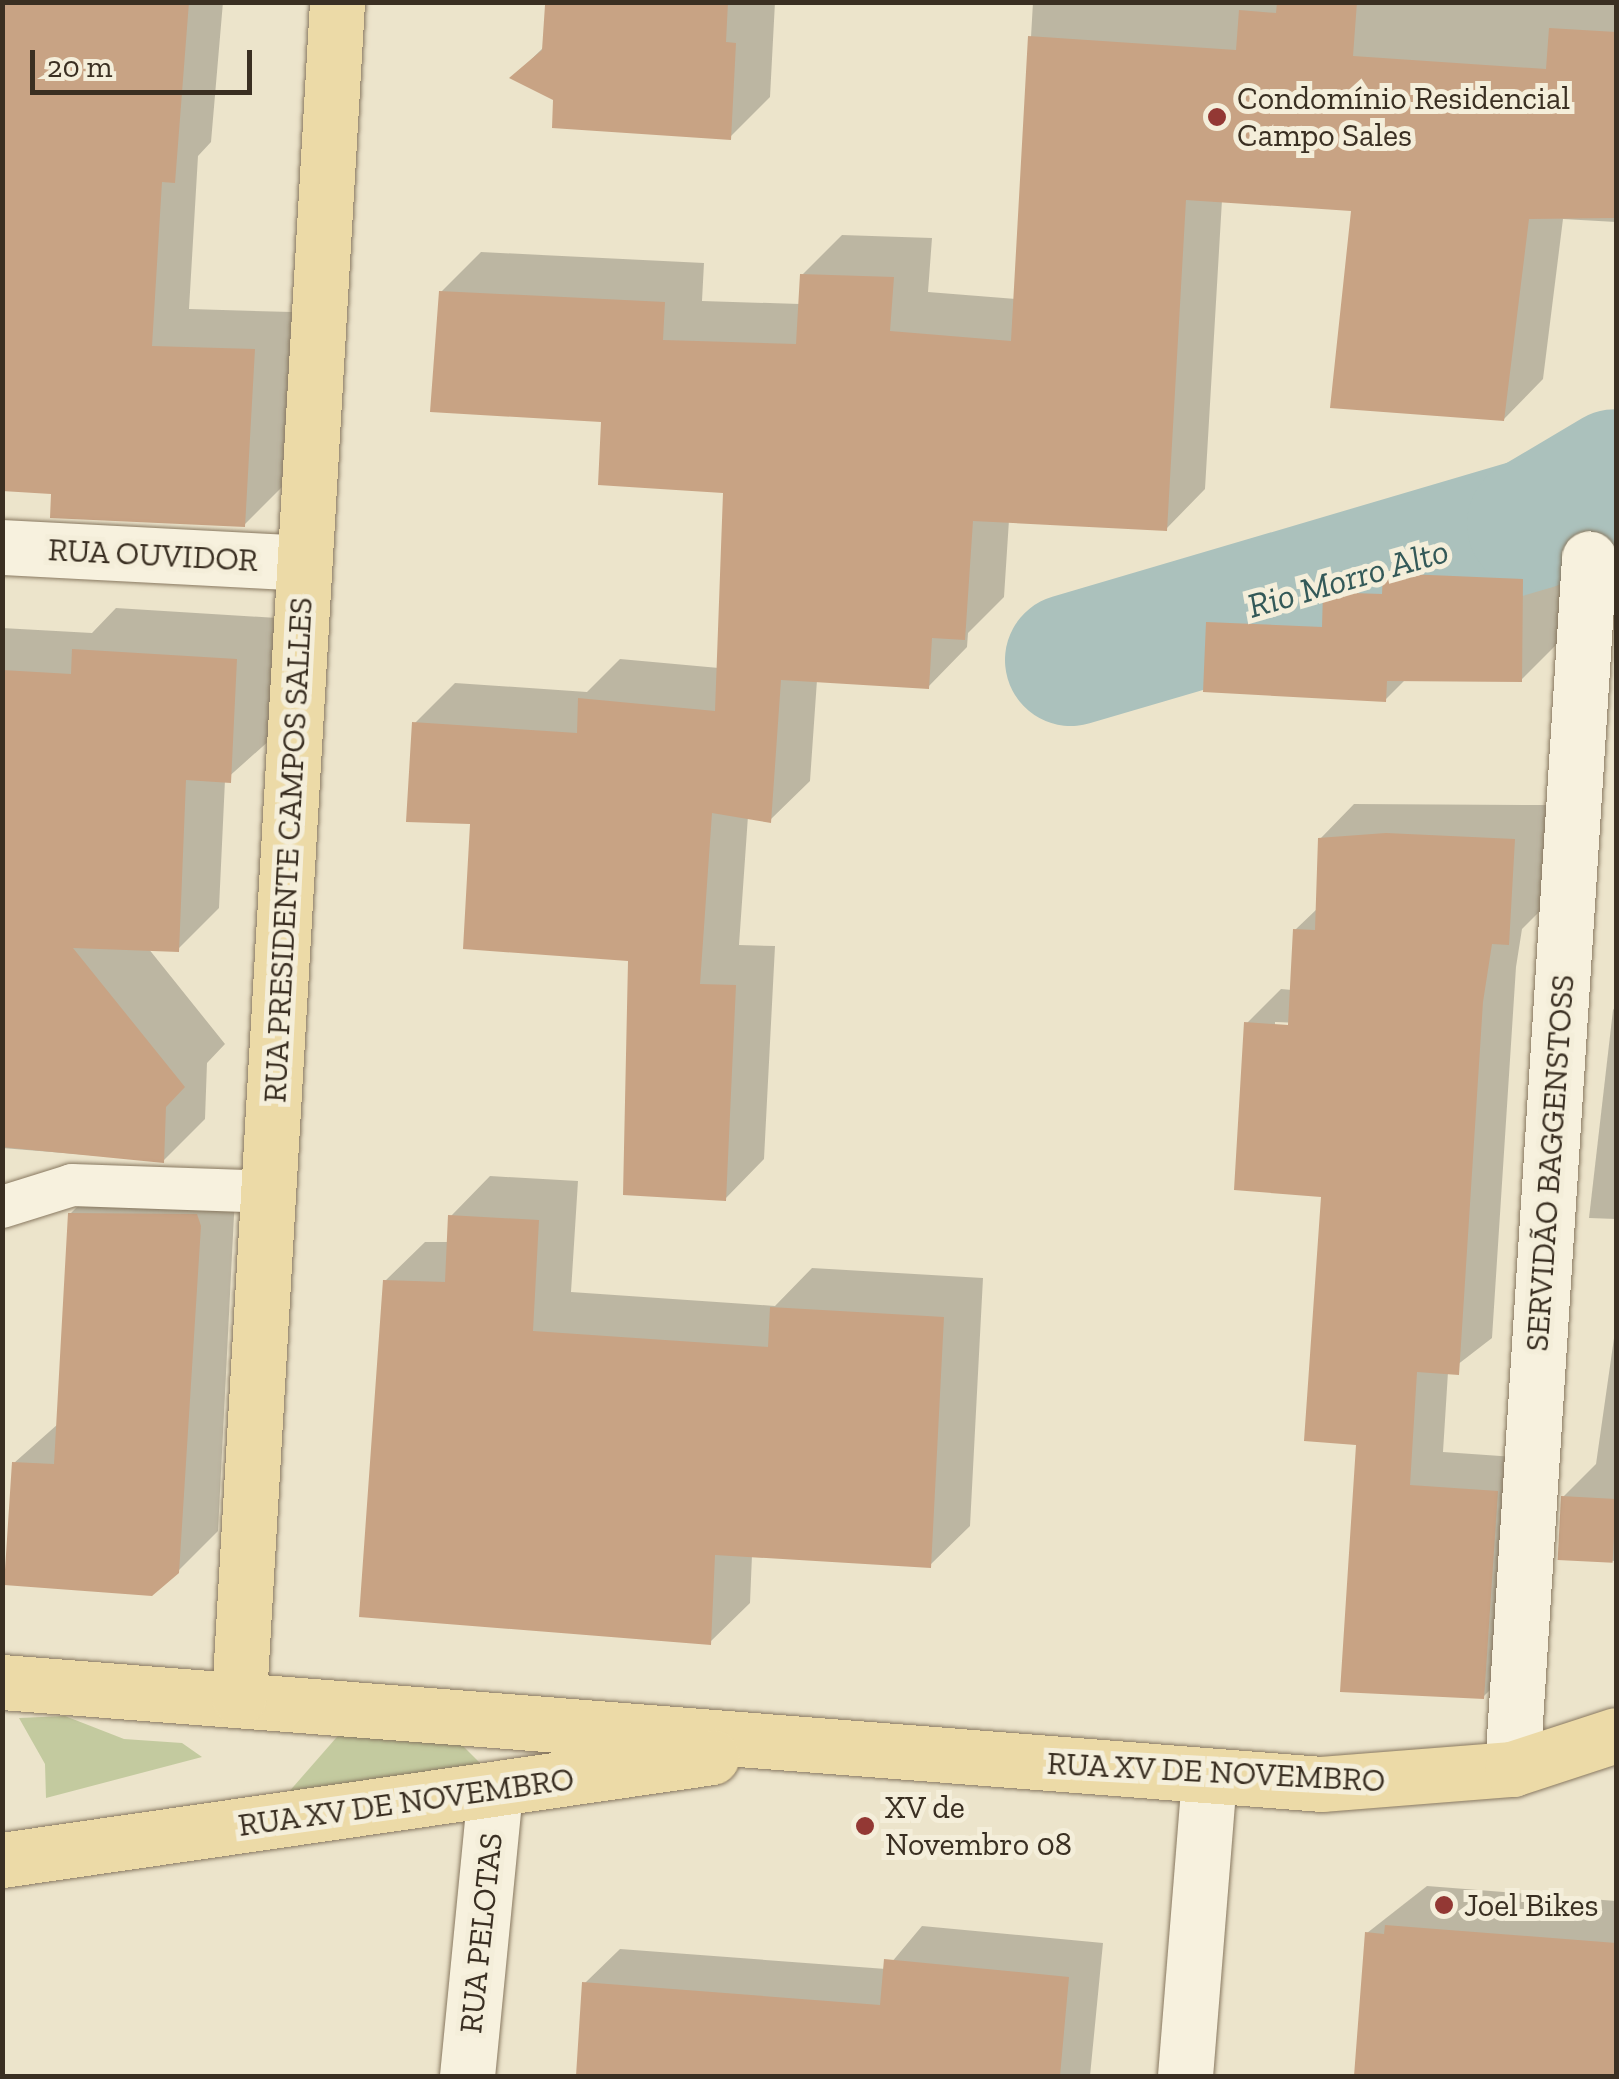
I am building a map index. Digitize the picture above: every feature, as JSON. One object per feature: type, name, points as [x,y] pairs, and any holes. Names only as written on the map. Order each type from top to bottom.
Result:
[{"type":"main road","name":"RUA PRESIDENTE CAMPOS SALLES","points":[[239,1697],[338,2]]},
{"type":"main road","name":"RUA XV DE NOVEMBRO","points":[[2,1682],[239,1697],[1209,1777],[1410,1783],[1512,1768],[1616,1735]]},
{"type":"main road","name":"RUA XV DE NOVEMBRO","points":[[2,1860],[810,1743]]},
{"type":"street","name":"RUA OUVIDOR","points":[[2,548],[304,563]]},
{"type":"street","name":"SERVIDÃO BAGGENSTOSS","points":[[1512,1768],[1588,558]]},
{"type":"street","points":[[1186,2076],[1209,1777]]},
{"type":"street","name":"RUA PELOTAS","points":[[466,2076],[495,1789]]},
{"type":"lane","points":[[2,1207],[72,1185],[268,1192]]},
{"type":"green space","points":[[65,1716],[124,1739],[182,1743],[202,1757],[46,1798],[45,1764],[19,1718]]},
{"type":"green space","points":[[350,1722],[446,1729],[485,1768],[287,1794]]},
{"type":"building","points":[[2,2],[189,2],[175,183],[162,182],[152,346],[255,349],[245,527],[50,518],[51,494],[2,491]]},
{"type":"building","points":[[728,2],[726,42],[736,43],[731,140],[552,128],[553,100],[509,78],[542,50],[545,5]]},
{"type":"building","points":[[1277,2],[1357,2],[1353,56],[1546,69],[1549,28],[1616,32],[1616,218],[1529,219],[1504,421],[1330,408],[1351,211],[1186,200],[1167,531],[973,521],[965,640],[932,638],[929,689],[781,680],[771,823],[712,813],[700,984],[736,985],[726,1201],[623,1195],[628,961],[463,949],[470,824],[406,822],[412,722],[577,733],[578,698],[715,711],[723,493],[598,485],[601,422],[430,412],[439,291],[665,302],[663,340],[796,344],[800,274],[894,277],[890,331],[1011,341],[1028,36],[1236,50],[1239,10],[1276,13]]},
{"type":"building","points":[[1383,573],[1523,579],[1522,682],[1387,681],[1386,702],[1203,692],[1206,622],[1322,627],[1323,592],[1382,594]]},
{"type":"building","points":[[72,649],[237,659],[231,783],[186,780],[179,952],[73,948],[185,1087],[166,1107],[164,1163],[2,1147],[2,670],[71,674]]},
{"type":"building","points":[[1386,833],[1515,839],[1509,945],[1492,944],[1483,1002],[1459,1375],[1417,1372],[1410,1485],[1498,1491],[1484,1699],[1340,1692],[1356,1445],[1304,1441],[1321,1197],[1234,1190],[1244,1022],[1288,1025],[1293,929],[1315,930],[1318,838]]},
{"type":"building","points":[[68,1213],[197,1214],[201,1226],[179,1573],[152,1596],[4,1585],[12,1462],[54,1464]]},
{"type":"building","points":[[448,1215],[539,1220],[533,1331],[768,1347],[770,1307],[944,1317],[931,1568],[715,1555],[711,1645],[359,1617],[383,1280],[445,1282]]},
{"type":"building","points":[[1561,1496],[1616,1499],[1613,1563],[1558,1560]]},
{"type":"building","points":[[1385,1925],[1616,1943],[1616,2076],[1354,2076],[1365,1932],[1384,1934]]},
{"type":"building","points":[[884,1959],[1069,1977],[1060,2076],[576,2076],[582,1982],[880,2005]]},
{"type":"waterway","name":"Rio Morro Alto","points":[[1071,660],[1533,524],[1616,475]]},
{"type":"place","name":"Condomínio Residencial Campo Sales","points":[[1217,117]]},
{"type":"place","name":"XV de Novembro 08","points":[[865,1826]]},
{"type":"place","name":"Joel Bikes","points":[[1444,1905]]}]
